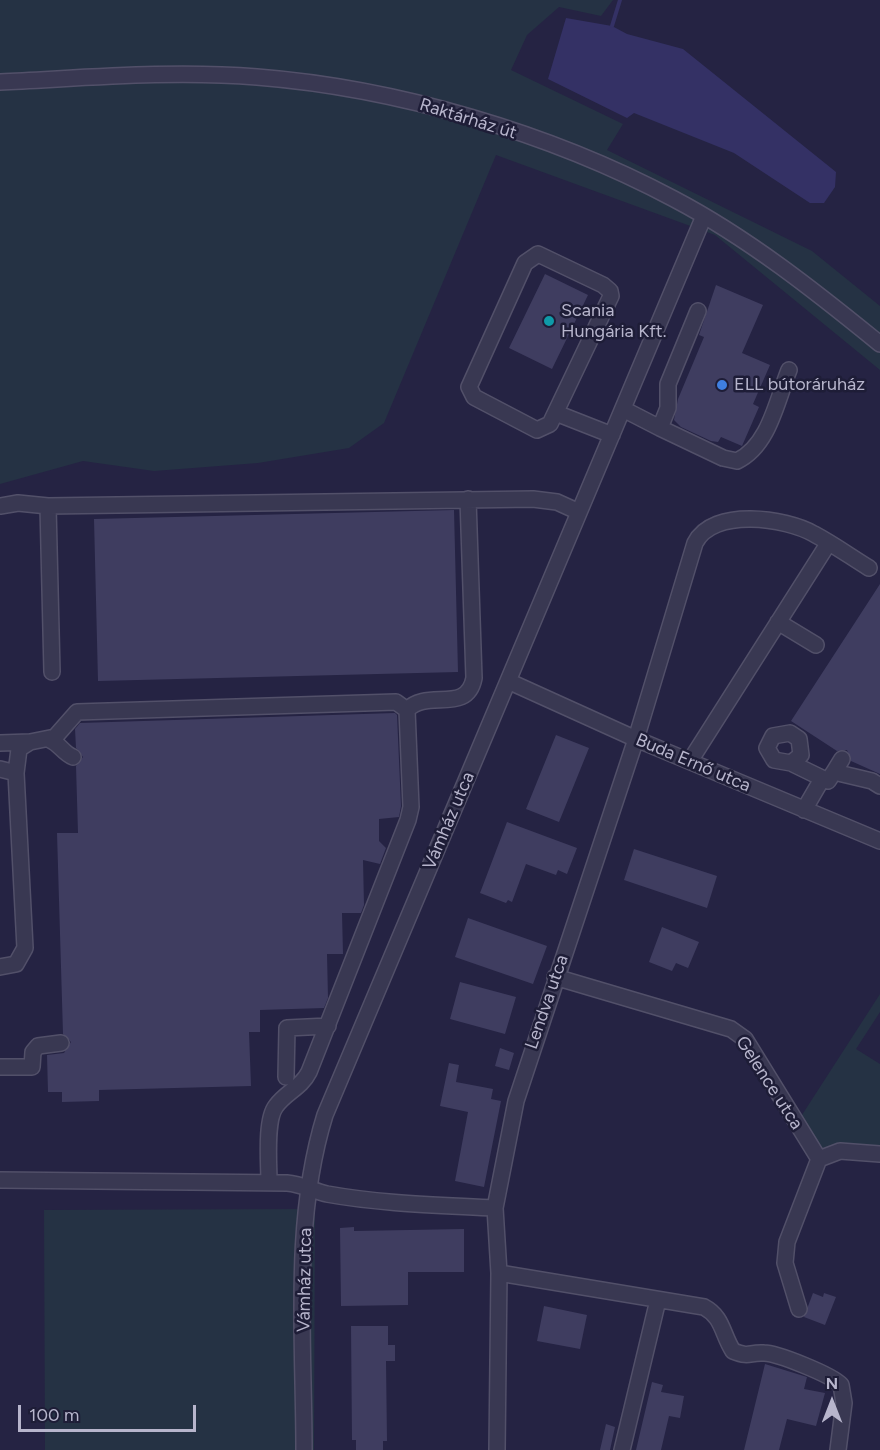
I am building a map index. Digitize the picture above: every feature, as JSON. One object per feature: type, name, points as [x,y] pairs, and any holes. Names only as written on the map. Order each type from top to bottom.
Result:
[{"type":"street","name":"Raktárház út","points":[[0,82],[209,74],[294,81],[425,105],[558,147],[637,181],[704,216],[782,267],[880,344]]},
{"type":"street","name":"Vámház utca","points":[[304,1450],[304,1272],[308,1186],[325,1115],[704,216]]},
{"type":"street","points":[[538,254],[603,285],[610,291],[611,296],[556,413],[546,428],[532,429],[474,397],[469,387],[525,263],[538,254]]},
{"type":"street","points":[[660,428],[668,408],[668,384],[698,310]]},
{"type":"street","points":[[623,409],[707,451],[737,461],[753,452],[761,440],[789,370]]},
{"type":"street","points":[[556,413],[612,435]]},
{"type":"street","points":[[0,506],[18,503],[48,506],[468,499],[549,501],[579,512]]},
{"type":"street","points":[[407,710],[419,700],[456,699],[464,696],[472,684],[468,499]]},
{"type":"street","points":[[48,506],[52,672]]},
{"type":"street","name":"Lendva utca","points":[[497,1450],[499,1273],[495,1208],[521,1078],[636,739],[695,543],[702,533],[721,523],[756,519],[782,523],[813,533],[869,568]]},
{"type":"street","points":[[690,761],[826,547]]},
{"type":"street","points":[[778,622],[816,645]]},
{"type":"street","name":"Buda Ernő utca","points":[[508,681],[636,739],[880,841]]},
{"type":"street","points":[[0,743],[50,740],[61,732],[77,712],[396,702],[407,710]]},
{"type":"street","points":[[269,1182],[272,1112],[304,1081],[328,1026],[410,813],[407,710]]},
{"type":"street","points":[[50,740],[60,745],[66,754],[73,757]]},
{"type":"street","points":[[0,967],[16,964],[25,948],[16,773],[19,748],[30,742]]},
{"type":"street","points":[[791,763],[833,770],[872,781],[880,786]]},
{"type":"street","points":[[0,769],[16,773]]},
{"type":"street","points":[[804,810],[833,770]]},
{"type":"street","name":"Gelence utca","points":[[555,977],[736,1031],[745,1039],[819,1159]]},
{"type":"street","points":[[286,1077],[287,1028],[328,1026]]},
{"type":"street","points":[[0,1067],[32,1067],[33,1052],[38,1046],[61,1043]]},
{"type":"street","points":[[800,1310],[785,1263],[785,1250],[819,1159],[840,1151],[880,1154]]},
{"type":"street","points":[[0,1180],[269,1182],[308,1186],[325,1194],[407,1203],[495,1208]]},
{"type":"street","points":[[499,1273],[704,1307],[717,1316],[733,1351],[746,1356],[764,1352],[825,1374],[841,1384],[844,1403],[838,1450]]},
{"type":"street","points":[[622,1450],[658,1300]]},
{"type":"shaded area","points":[[0,0],[613,0],[601,16],[559,7],[527,35],[511,70],[623,124],[607,150],[812,251],[880,306],[880,370],[715,235],[496,155],[384,423],[349,448],[258,463],[154,471],[83,461],[0,484]]},
{"type":"shaded area","points":[[566,18],[612,26],[627,34],[683,49],[836,172],[835,187],[824,203],[810,203],[734,153],[634,113],[627,118],[548,79]]},
{"type":"shaded area","points":[[880,994],[880,1012],[856,1049],[880,1064],[880,1151],[818,1148],[800,1118]]},
{"type":"shaded area","points":[[315,1209],[314,1450],[45,1450],[44,1210]]},
{"type":"building","name":"Scania Hungária Kft.","points":[[545,274],[588,295],[552,369],[509,348]]},
{"type":"building","name":"ELL bútoráruház","points":[[716,285],[763,305],[742,353],[770,365],[753,404],[759,407],[742,446],[721,437],[718,442],[711,441],[681,427],[674,420],[678,399],[704,337],[699,335]]},
{"type":"building","points":[[454,510],[458,672],[98,681],[94,519]]},
{"type":"building","points":[[880,584],[880,774],[851,761],[847,750],[837,751],[791,721]]},
{"type":"building","points":[[395,713],[397,715],[401,806],[399,817],[379,819],[379,841],[386,848],[380,864],[363,860],[364,905],[361,913],[342,913],[343,954],[327,954],[328,998],[324,1008],[260,1010],[260,1032],[249,1032],[251,1086],[99,1090],[99,1101],[62,1102],[62,1092],[48,1092],[47,1055],[64,1053],[71,1042],[63,1034],[57,833],[78,833],[76,766],[83,757],[76,748],[75,729],[80,723]]},
{"type":"building","points":[[556,735],[589,748],[559,822],[526,809]]},
{"type":"building","points":[[507,822],[577,848],[567,874],[558,870],[556,875],[526,864],[512,902],[508,900],[506,903],[480,893]]},
{"type":"building","points":[[634,849],[717,876],[707,908],[624,880]]},
{"type":"building","points":[[468,918],[547,946],[533,984],[455,957]]},
{"type":"building","points":[[662,927],[699,942],[688,968],[676,963],[672,971],[649,962]]},
{"type":"building","points":[[460,982],[516,997],[505,1034],[450,1019]]},
{"type":"building","points":[[500,1048],[514,1053],[509,1070],[495,1066]]},
{"type":"building","points":[[449,1063],[459,1065],[456,1082],[493,1089],[491,1099],[501,1101],[484,1187],[455,1181],[468,1112],[440,1106]]},
{"type":"building","points":[[354,1227],[354,1231],[464,1229],[464,1272],[408,1272],[408,1305],[341,1306],[340,1228]]},
{"type":"building","points":[[813,1293],[823,1297],[824,1293],[836,1297],[825,1325],[804,1317]]},
{"type":"building","points":[[544,1306],[587,1315],[580,1349],[537,1341]]},
{"type":"building","points":[[351,1326],[388,1326],[388,1345],[395,1345],[395,1361],[386,1361],[387,1441],[383,1441],[383,1450],[356,1450],[356,1440],[352,1440]]},
{"type":"building","points":[[765,1364],[807,1377],[804,1389],[825,1393],[816,1426],[787,1419],[779,1450],[744,1450]]},
{"type":"building","points":[[652,1382],[663,1385],[661,1392],[684,1396],[680,1418],[669,1416],[661,1450],[636,1450]]},
{"type":"building","points":[[606,1424],[615,1427],[610,1450],[600,1450]]},
{"type":"waterway","points":[[612,26],[620,0]]},
{"type":"place","name":"Scania Hungária Kft.","points":[[549,321]]},
{"type":"place","name":"ELL bútoráruház","points":[[722,385]]}]
